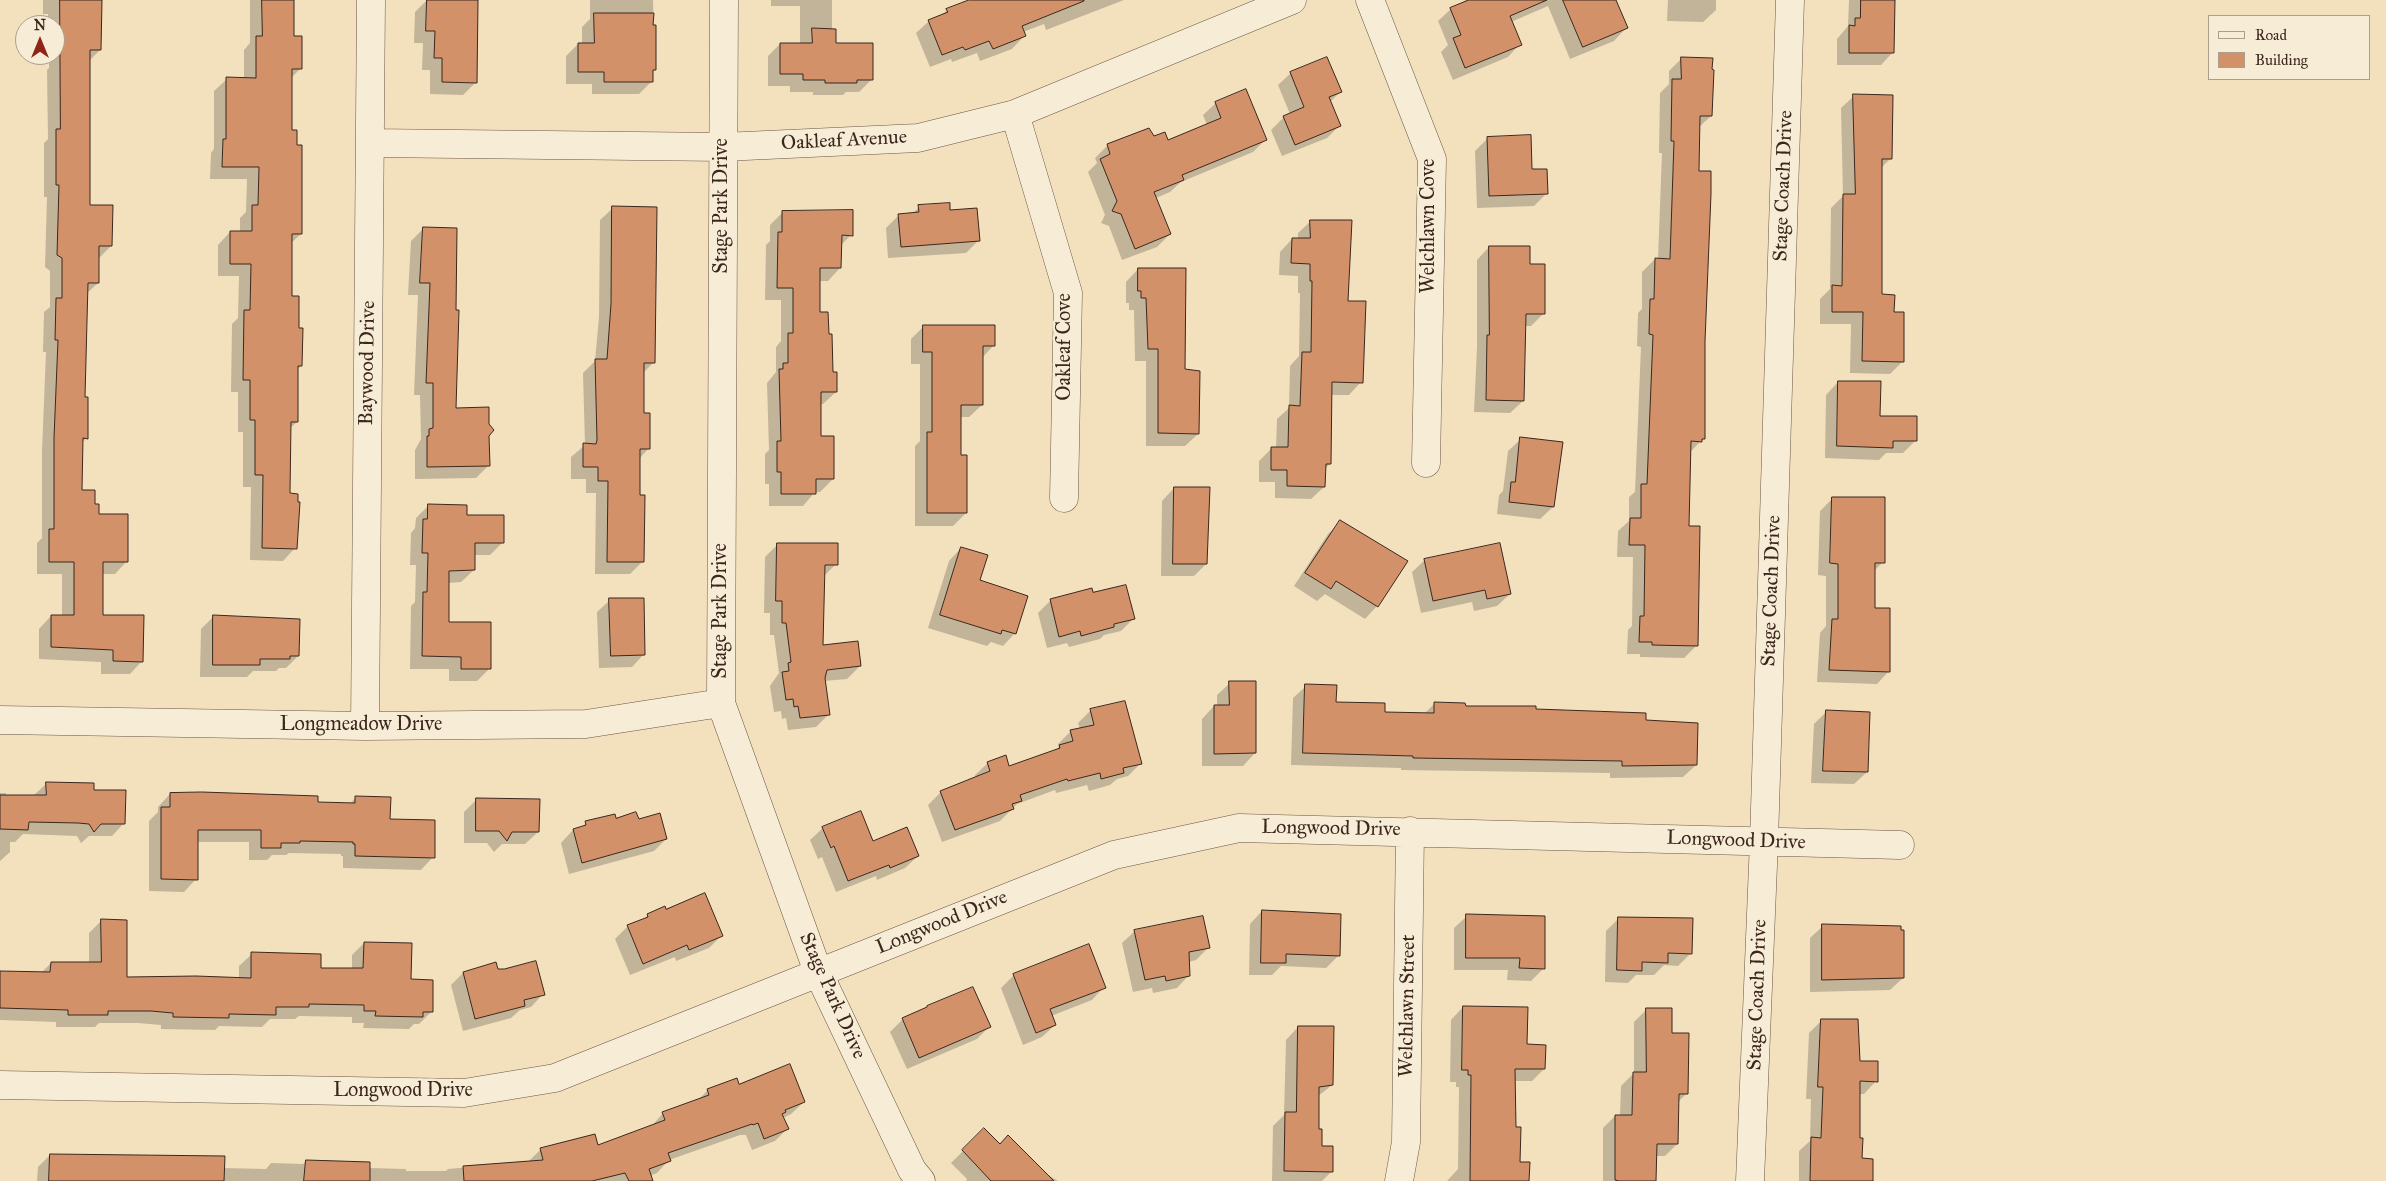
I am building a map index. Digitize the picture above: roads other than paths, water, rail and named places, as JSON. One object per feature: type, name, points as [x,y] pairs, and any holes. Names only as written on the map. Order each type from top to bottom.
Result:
[{"type":"street","name":"Baywood Drive","points":[[365,726],[371,0]]},
{"type":"street","name":"Stage Park Drive","points":[[724,0],[721,703],[818,972],[912,1170],[922,1181]]},
{"type":"street","name":"Oakleaf Avenue","points":[[370,143],[722,147],[918,138],[1015,114],[1292,0]]},
{"type":"street","name":"Welchlawn Cove","points":[[1370,0],[1432,159],[1426,463]]},
{"type":"street","name":"Stage Coach Drive","points":[[1750,1181],[1764,841],[1790,0]]},
{"type":"street","name":"Oakleaf Cove","points":[[1015,114],[1068,293],[1064,498]]},
{"type":"street","name":"Longmeadow Drive","points":[[0,720],[365,726],[586,724],[721,703]]},
{"type":"street","name":"Longwood Drive","points":[[0,1085],[464,1093],[555,1078],[1114,856],[1239,828],[1900,845]]},
{"type":"street","name":"Welchlawn Street","points":[[1399,1181],[1406,1142],[1410,831]]}]
